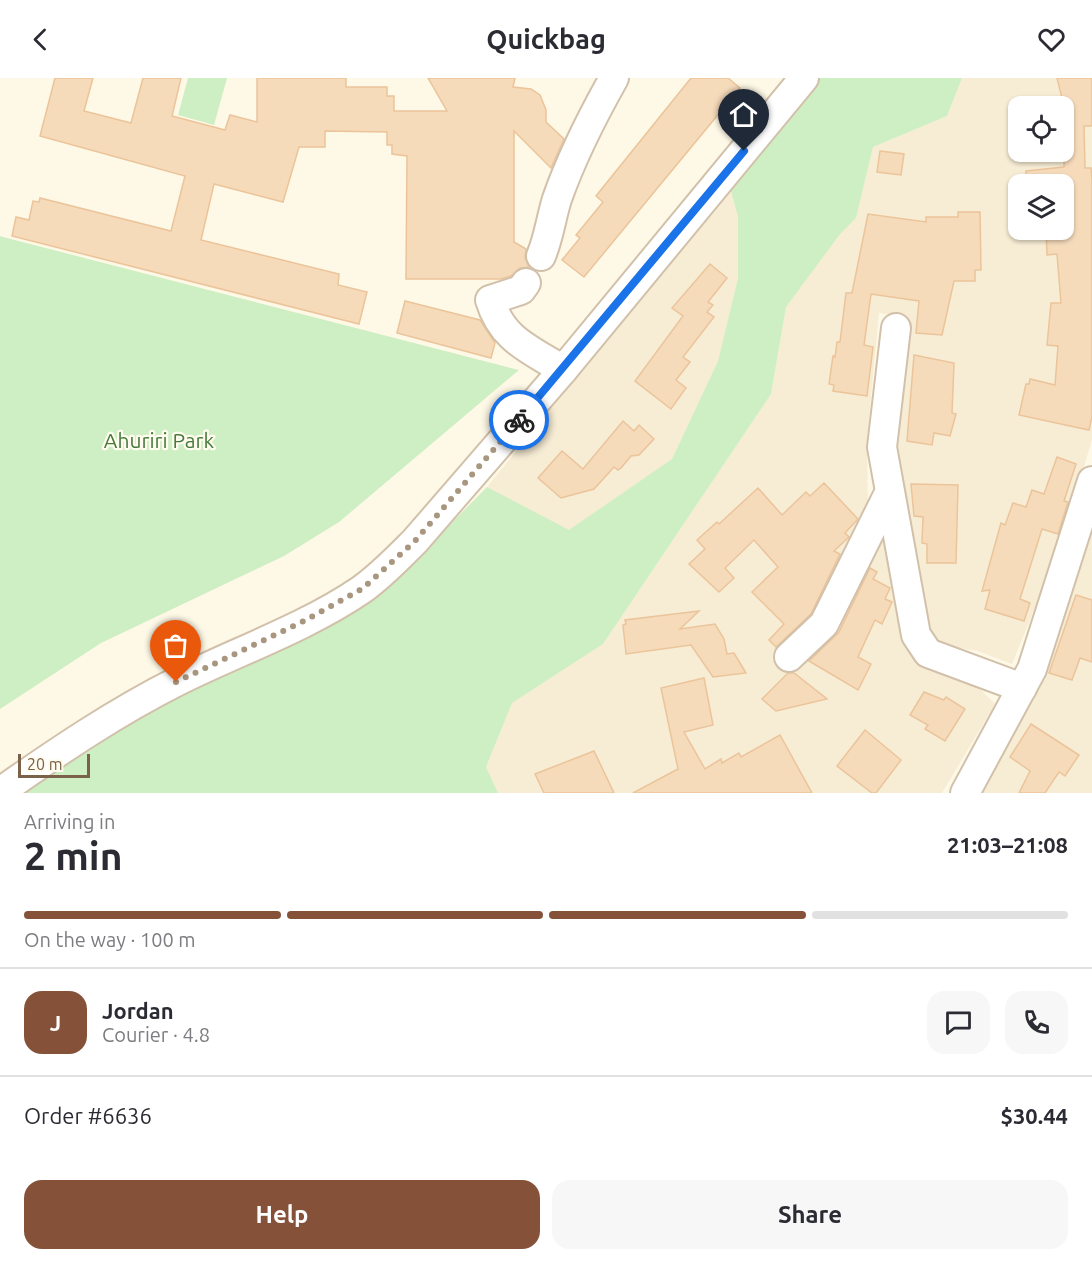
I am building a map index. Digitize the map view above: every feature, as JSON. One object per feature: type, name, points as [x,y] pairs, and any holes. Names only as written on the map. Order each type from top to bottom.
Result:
[{"type":"street","points":[[541,256],[548,242],[556,200],[588,124],[614,78]]},
{"type":"street","points":[[0,792],[78,739],[176,682],[302,622],[362,589],[415,541],[563,370],[804,78]]},
{"type":"street","points":[[526,283],[520,291],[490,300],[495,316],[505,333],[563,370]]},
{"type":"street","points":[[896,328],[882,447],[916,635],[928,653],[1022,688]]},
{"type":"street","points":[[965,793],[1032,669],[1092,481]]},
{"type":"street","points":[[789,657],[824,624],[889,493]]},
{"type":"shaded area","points":[[962,78],[1092,78],[1092,439],[1064,536],[1012,664],[978,651],[933,644],[892,445],[907,318],[879,313],[867,438],[868,518],[819,620],[776,651],[785,668],[830,629],[878,534],[889,552],[906,637],[923,665],[975,684],[995,704],[942,793],[498,793],[486,767],[512,703],[603,644],[771,394],[786,307],[840,233],[856,218],[873,147],[947,116]]},
{"type":"shaded area","points":[[730,188],[738,217],[738,278],[718,361],[672,459],[569,531],[487,487]]},
{"type":"shaded area","points":[[1092,488],[1092,793],[971,793]]},
{"type":"green space","points":[[188,78],[227,78],[214,125],[178,115]]},
{"type":"green space","points":[[819,78],[962,78],[947,116],[873,147],[856,218],[840,234],[786,307],[771,394],[603,644],[512,703],[486,767],[498,793],[23,793],[130,707],[380,595],[487,487],[569,530],[672,459],[718,361],[738,278],[738,217],[730,188]]},
{"type":"green space","name":"Ahuriri Park","points":[[0,236],[519,370],[339,522],[284,556],[101,643],[0,709]]},
{"type":"building","points":[[55,78],[93,78],[84,111],[131,123],[143,78],[181,78],[172,116],[225,130],[230,115],[257,122],[257,78],[346,78],[346,87],[387,87],[387,96],[394,96],[394,111],[447,111],[428,78],[515,78],[513,87],[531,89],[540,95],[546,110],[546,122],[564,139],[551,168],[514,131],[514,242],[526,249],[525,258],[529,267],[520,268],[511,276],[501,279],[406,279],[407,156],[392,154],[392,145],[387,145],[387,132],[325,131],[325,147],[299,147],[283,202],[214,184],[201,240],[339,274],[338,285],[367,292],[359,324],[12,236],[16,217],[29,220],[33,201],[39,202],[40,198],[171,231],[185,176],[40,136]]},
{"type":"building","points":[[691,78],[728,78],[740,88],[584,277],[562,260],[580,238],[576,235],[603,202],[596,196]]},
{"type":"building","points":[[1057,78],[1092,78],[1092,126],[1084,126],[1085,168],[1091,168],[1092,180],[1092,417],[1089,430],[1019,415],[1026,384],[1029,384],[1030,379],[1055,385],[1058,346],[1047,345],[1051,303],[1061,303],[1057,254],[1047,255],[1046,240],[1074,240],[1074,174],[1026,174],[1026,171],[1064,167],[1064,162],[1074,162],[1074,96],[1062,96]]},
{"type":"building","points":[[880,151],[904,154],[901,175],[877,172]]},
{"type":"building","points":[[958,212],[980,212],[981,270],[975,270],[975,281],[954,281],[942,335],[916,333],[919,301],[871,294],[864,345],[873,347],[867,396],[833,391],[834,385],[829,384],[833,356],[835,357],[837,342],[840,342],[846,293],[852,293],[868,214],[926,222],[926,217],[958,217]]},
{"type":"building","points":[[710,264],[727,278],[708,302],[713,305],[707,312],[714,317],[683,357],[690,362],[676,380],[686,388],[671,409],[635,381],[683,316],[672,308]]},
{"type":"building","points":[[405,301],[480,320],[495,343],[491,358],[397,333]]},
{"type":"building","points":[[914,355],[954,363],[952,413],[956,414],[950,436],[934,433],[932,445],[907,441]]},
{"type":"building","points":[[623,421],[634,431],[639,425],[654,439],[639,455],[631,456],[621,468],[618,470],[614,467],[594,489],[561,498],[538,478],[562,451],[583,469]]},
{"type":"building","points":[[1057,457],[1076,464],[1064,501],[1068,502],[1058,534],[1042,529],[1020,599],[1030,603],[1024,621],[985,609],[990,590],[982,591],[1001,523],[1005,525],[1013,503],[1026,507],[1032,490],[1044,494]]},
{"type":"building","points":[[824,483],[858,519],[845,533],[849,537],[834,551],[840,554],[811,614],[776,647],[769,640],[784,624],[752,592],[778,567],[754,540],[725,568],[734,578],[719,592],[689,564],[705,549],[697,540],[717,522],[719,524],[758,488],[782,515],[806,492],[810,496]]},
{"type":"building","points":[[911,484],[958,485],[956,563],[927,563],[927,544],[922,543],[923,517],[914,516]]},
{"type":"building","points":[[870,568],[877,572],[873,579],[890,588],[885,599],[892,602],[882,624],[875,620],[858,657],[871,664],[858,690],[809,661],[839,632]]},
{"type":"building","points":[[1076,595],[1092,600],[1092,662],[1080,658],[1072,680],[1049,673]]},
{"type":"building","points":[[699,611],[680,629],[715,624],[724,639],[727,654],[734,653],[746,673],[713,677],[691,645],[626,654],[623,625],[626,624],[625,620]]},
{"type":"building","points":[[788,673],[794,673],[827,699],[776,711],[762,699]]},
{"type":"building","points":[[704,678],[713,725],[684,732],[705,769],[721,759],[722,763],[739,753],[741,757],[780,735],[812,793],[633,793],[678,769],[661,688]]},
{"type":"building","points":[[924,692],[944,700],[946,697],[965,709],[945,741],[925,729],[928,725],[910,715]]},
{"type":"building","points":[[1031,724],[1079,755],[1065,776],[1059,772],[1045,793],[1019,793],[1030,771],[1010,757]]},
{"type":"building","points":[[865,730],[901,760],[876,793],[872,793],[837,766]]},
{"type":"building","points":[[594,751],[614,793],[544,793],[535,774]]},
{"type":"way so far","points":[[176,682],[302,622],[362,589],[415,541],[519,420]]},
{"type":"route","points":[[519,420],[744,151]]}]
